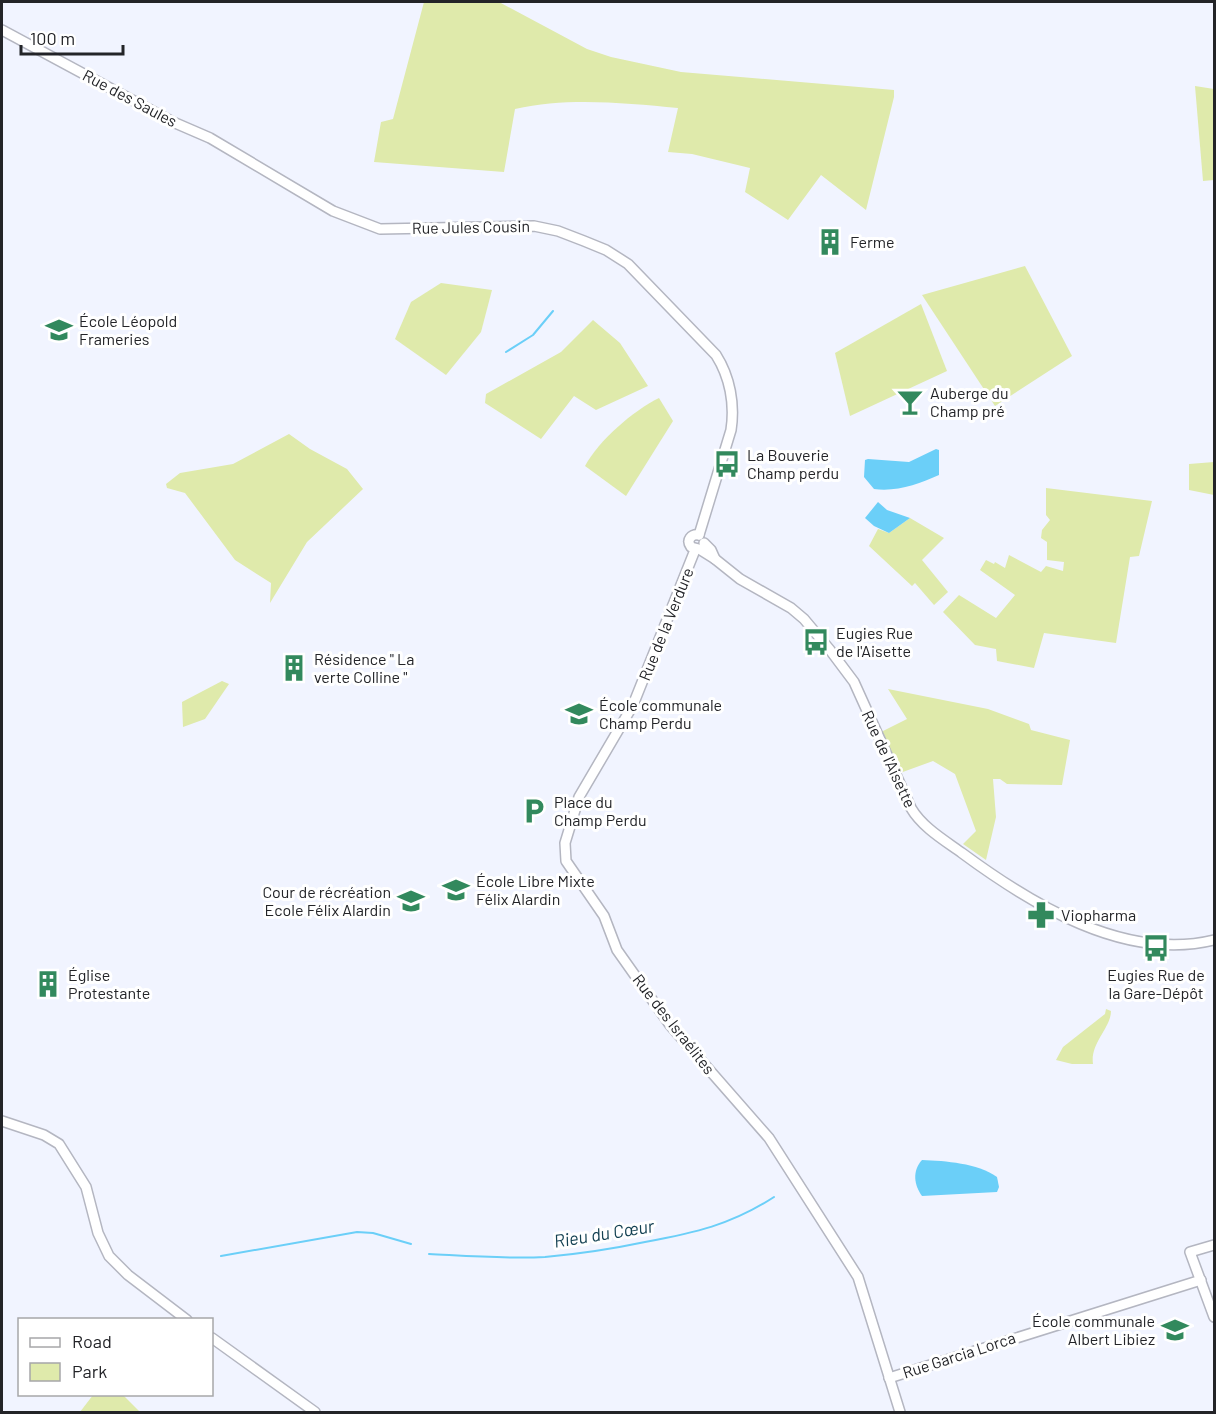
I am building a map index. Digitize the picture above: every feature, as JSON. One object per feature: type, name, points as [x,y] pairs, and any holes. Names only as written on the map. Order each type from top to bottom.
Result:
[{"type":"street","name":"Rue des Saules","points":[[2,30],[195,132]]},
{"type":"street","name":"Rue Jules Cousin","points":[[195,132],[271,173],[333,211],[380,229],[534,226],[558,231],[584,241],[606,250],[628,264],[716,355],[724,367],[727,378],[733,412],[731,430],[699,544]]},
{"type":"street","name":"Rue de l'Aisette","points":[[699,544],[740,579],[796,612],[844,668],[854,682],[907,800],[918,819],[997,879],[1027,897],[1098,931],[1127,939],[1161,944],[1215,940]]},
{"type":"street","name":"Rue de la Verdure","points":[[566,861],[565,843],[579,797],[633,705],[699,544]]},
{"type":"street","name":"Rue des Israélites","points":[[566,861],[603,916],[617,950],[670,1024],[770,1138],[858,1277],[900,1413]]},
{"type":"street","points":[[2,1121],[44,1135],[59,1144],[86,1187],[98,1233],[109,1256],[128,1275],[184,1318]]},
{"type":"street","points":[[1215,1245],[1190,1252],[1215,1317]]},
{"type":"street","name":"Rue Garcia Lorca","points":[[889,1378],[1201,1280]]},
{"type":"street","points":[[213,1339],[315,1413]]},
{"type":"green space","points":[[424,2],[499,2],[587,49],[611,57],[681,72],[894,90],[866,210],[821,175],[788,220],[745,192],[750,168],[692,154],[668,152],[678,108],[576,102],[515,109],[504,172],[374,162],[381,122],[393,119]]},
{"type":"green space","points":[[1195,86],[1214,89],[1214,180],[1203,181]]},
{"type":"green space","points":[[1025,266],[1072,356],[995,406],[922,295]]},
{"type":"green space","points":[[441,283],[492,290],[481,332],[446,375],[395,339],[411,302]]},
{"type":"green space","points":[[921,304],[947,371],[850,416],[835,353]]},
{"type":"green space","points":[[593,320],[620,343],[648,386],[596,410],[574,396],[541,439],[485,403],[486,394],[561,352]]},
{"type":"green space","points":[[659,398],[673,421],[626,496],[585,466],[608,436],[638,410]]},
{"type":"green space","points":[[289,434],[310,449],[347,469],[363,489],[307,542],[270,603],[271,583],[235,560],[185,493],[167,488],[166,484],[180,473],[233,464]]},
{"type":"green space","points":[[1214,462],[1214,495],[1189,490],[1189,464]]},
{"type":"green space","points":[[1046,488],[1152,501],[1139,556],[1130,557],[1116,643],[1044,633],[1034,668],[997,661],[996,649],[975,645],[943,612],[959,595],[996,618],[1015,595],[980,570],[986,560],[1005,568],[1009,555],[1041,572],[1046,566],[1063,571],[1064,562],[1047,560],[1047,542],[1041,538],[1042,530],[1050,520],[1046,515]]},
{"type":"green space","points":[[910,518],[944,538],[922,560],[948,592],[934,605],[915,583],[912,586],[869,546],[878,529],[889,533]]},
{"type":"green space","points":[[222,681],[229,684],[205,719],[183,727],[182,702]]},
{"type":"green space","points":[[888,689],[988,709],[1029,724],[1031,730],[1070,740],[1062,785],[1007,784],[1000,779],[993,779],[996,817],[986,860],[963,844],[976,831],[955,774],[933,761],[900,773],[881,732],[907,719]]},
{"type":"green space","points":[[1106,1009],[1111,1011],[1110,1017],[1097,1042],[1093,1064],[1072,1064],[1056,1060],[1063,1047],[1105,1014]]},
{"type":"green space","points":[[92,1396],[124,1396],[140,1412],[80,1412]]},
{"type":"water","points":[[936,449],[939,450],[939,475],[924,481],[908,487],[883,490],[874,489],[864,477],[865,460],[909,462]]},
{"type":"water","points":[[878,502],[887,510],[910,518],[889,533],[874,526],[865,518]]},
{"type":"water","points":[[922,1160],[951,1162],[989,1172],[997,1177],[999,1187],[997,1192],[922,1196],[917,1187],[915,1173]]},
{"type":"waterway","points":[[506,352],[533,335],[553,311]]},
{"type":"waterway","name":"Rieu du Cœur","points":[[429,1254],[530,1258],[608,1249],[712,1227],[743,1215],[774,1197]]},
{"type":"waterway","name":"Rieu du Cœur","points":[[221,1256],[357,1232],[373,1233],[411,1244]]},
{"type":"place","name":"Ferme","points":[[830,242]]},
{"type":"place","name":"École Léopold Frameries","points":[[59,330]]},
{"type":"place","name":"Auberge du Champ pré","points":[[910,402]]},
{"type":"place","name":"La Bouverie Champ perdu","points":[[727,464]]},
{"type":"place","name":"Eugies Rue de l'Aisette","points":[[816,642]]},
{"type":"place","name":"Résidence \" La verte Colline \"","points":[[294,668]]},
{"type":"place","name":"École communale Champ Perdu","points":[[579,714]]},
{"type":"place","name":"Place du Champ Perdu","points":[[534,811]]},
{"type":"place","name":"École Libre Mixte Félix Alardin","points":[[456,890]]},
{"type":"place","name":"Cour de récréation Ecole Félix Alardin","points":[[411,901]]},
{"type":"place","name":"Viopharma","points":[[1041,915]]},
{"type":"place","name":"Eugies Rue de la Gare-Dépôt","points":[[1156,948]]},
{"type":"place","name":"Église Protestante","points":[[48,984]]},
{"type":"place","name":"École communale Albert Libiez","points":[[1175,1330]]}]
